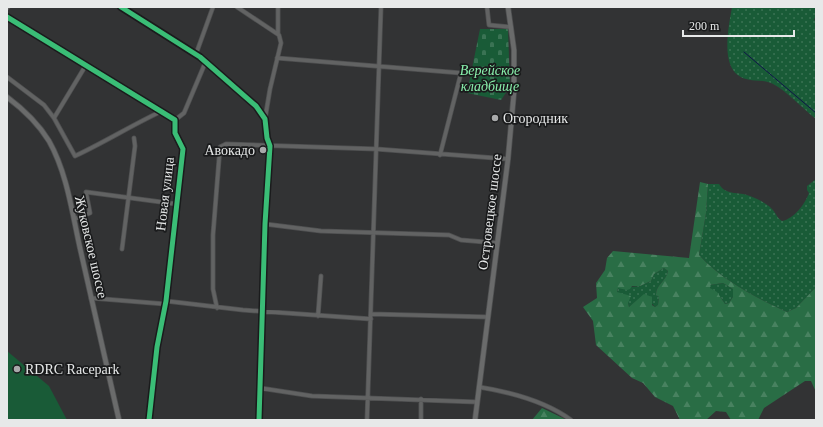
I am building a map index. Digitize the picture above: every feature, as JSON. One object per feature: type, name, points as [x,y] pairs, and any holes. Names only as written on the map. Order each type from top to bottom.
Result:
[{"type":"main road","name":"Островецкое шоссе","points":[[474,420],[508,159],[514,92],[514,50],[508,7]]},
{"type":"main road","name":"Жуковское шоссе","points":[[7,97],[32,118],[48,140],[60,166],[74,219],[119,420]]},
{"type":"street","points":[[121,7],[206,61],[256,106],[266,119]]},
{"type":"street","points":[[196,54],[213,7]]},
{"type":"street","points":[[238,7],[278,33]]},
{"type":"street","points":[[259,420],[265,224],[270,146],[267,138],[266,119],[281,43],[278,33],[278,7]]},
{"type":"street","points":[[367,420],[381,7]]},
{"type":"street","points":[[487,7],[490,25],[511,27]]},
{"type":"street","points":[[7,17],[175,120],[184,113],[206,61]]},
{"type":"street","points":[[277,58],[461,73],[440,155]]},
{"type":"street","points":[[54,118],[86,65]]},
{"type":"street","points":[[7,77],[44,105],[54,118],[75,156],[106,142],[129,126],[162,111]]},
{"type":"street","name":"Новая улица","points":[[149,420],[157,346],[166,303],[183,149],[175,133],[175,120]]},
{"type":"street","points":[[122,249],[135,146],[134,138]]},
{"type":"street","points":[[217,308],[213,290],[214,235],[220,148],[226,144],[376,149],[508,159]]},
{"type":"street","points":[[74,219],[90,213],[86,192],[176,204]]},
{"type":"street","points":[[265,224],[321,231],[449,235],[461,240],[497,243]]},
{"type":"street","points":[[318,316],[321,276]]},
{"type":"street","points":[[91,298],[318,316],[488,317]]},
{"type":"street","points":[[479,386],[546,405],[571,420]]},
{"type":"street","points":[[260,388],[312,396],[477,402]]},
{"type":"street","points":[[421,399],[421,420]]},
{"type":"green space","points":[[732,7],[816,7],[816,17],[814,19],[816,23],[816,119],[779,87],[770,82],[746,79],[737,75],[728,58],[727,48]]},
{"type":"green space","name":"Верейское кладбище","points":[[480,29],[508,29],[510,87],[501,100],[467,93]]},
{"type":"green space","points":[[816,179],[816,287],[796,308],[787,312],[763,301],[740,288],[708,264],[699,255],[706,213],[708,184],[719,184],[722,188],[729,192],[753,197],[765,203],[782,221],[795,214],[805,202],[809,193],[807,186]]},
{"type":"green space","points":[[700,182],[708,184],[706,213],[699,255],[708,264],[740,288],[787,312],[796,308],[816,287],[816,392],[811,381],[805,381],[764,408],[758,420],[731,420],[726,412],[716,411],[706,420],[680,420],[673,406],[655,397],[643,383],[632,378],[596,345],[593,321],[583,307],[597,298],[596,283],[605,270],[607,258],[613,251],[689,258]],"holes":[[[664,268],[668,271],[667,275],[656,291],[656,295],[659,297],[658,305],[655,307],[652,305],[652,297],[644,294],[629,307],[628,303],[631,296],[617,292],[618,288],[627,290],[632,286],[640,286],[651,281],[654,274]],[[723,283],[733,289],[733,297],[729,303],[725,304],[717,292],[710,288],[710,285]]]},
{"type":"green space","points":[[664,268],[668,271],[667,275],[656,291],[656,295],[659,297],[658,305],[655,307],[644,295],[629,307],[628,303],[617,292],[618,288],[640,286],[651,281],[654,274]]},
{"type":"green space","points":[[723,283],[733,289],[733,297],[729,303],[725,304],[710,288],[710,285]]},
{"type":"green space","name":"RDRC Racepark","points":[[7,351],[49,386],[67,420],[7,420]]},
{"type":"green space","points":[[542,408],[567,420],[532,420]]},
{"type":"waterway","points":[[744,52],[816,113]]},
{"type":"cycle path","points":[[121,7],[200,57],[256,106],[265,119],[267,138],[270,146],[265,224],[259,420]]},
{"type":"cycle path","points":[[7,17],[175,120],[175,133],[183,149],[166,301],[157,347],[149,420]]},
{"type":"place","name":"Огородник","points":[[495,118]]},
{"type":"place","name":"Авокадо","points":[[263,150]]},
{"type":"place","name":"RDRC Racepark","points":[[17,369]]}]
